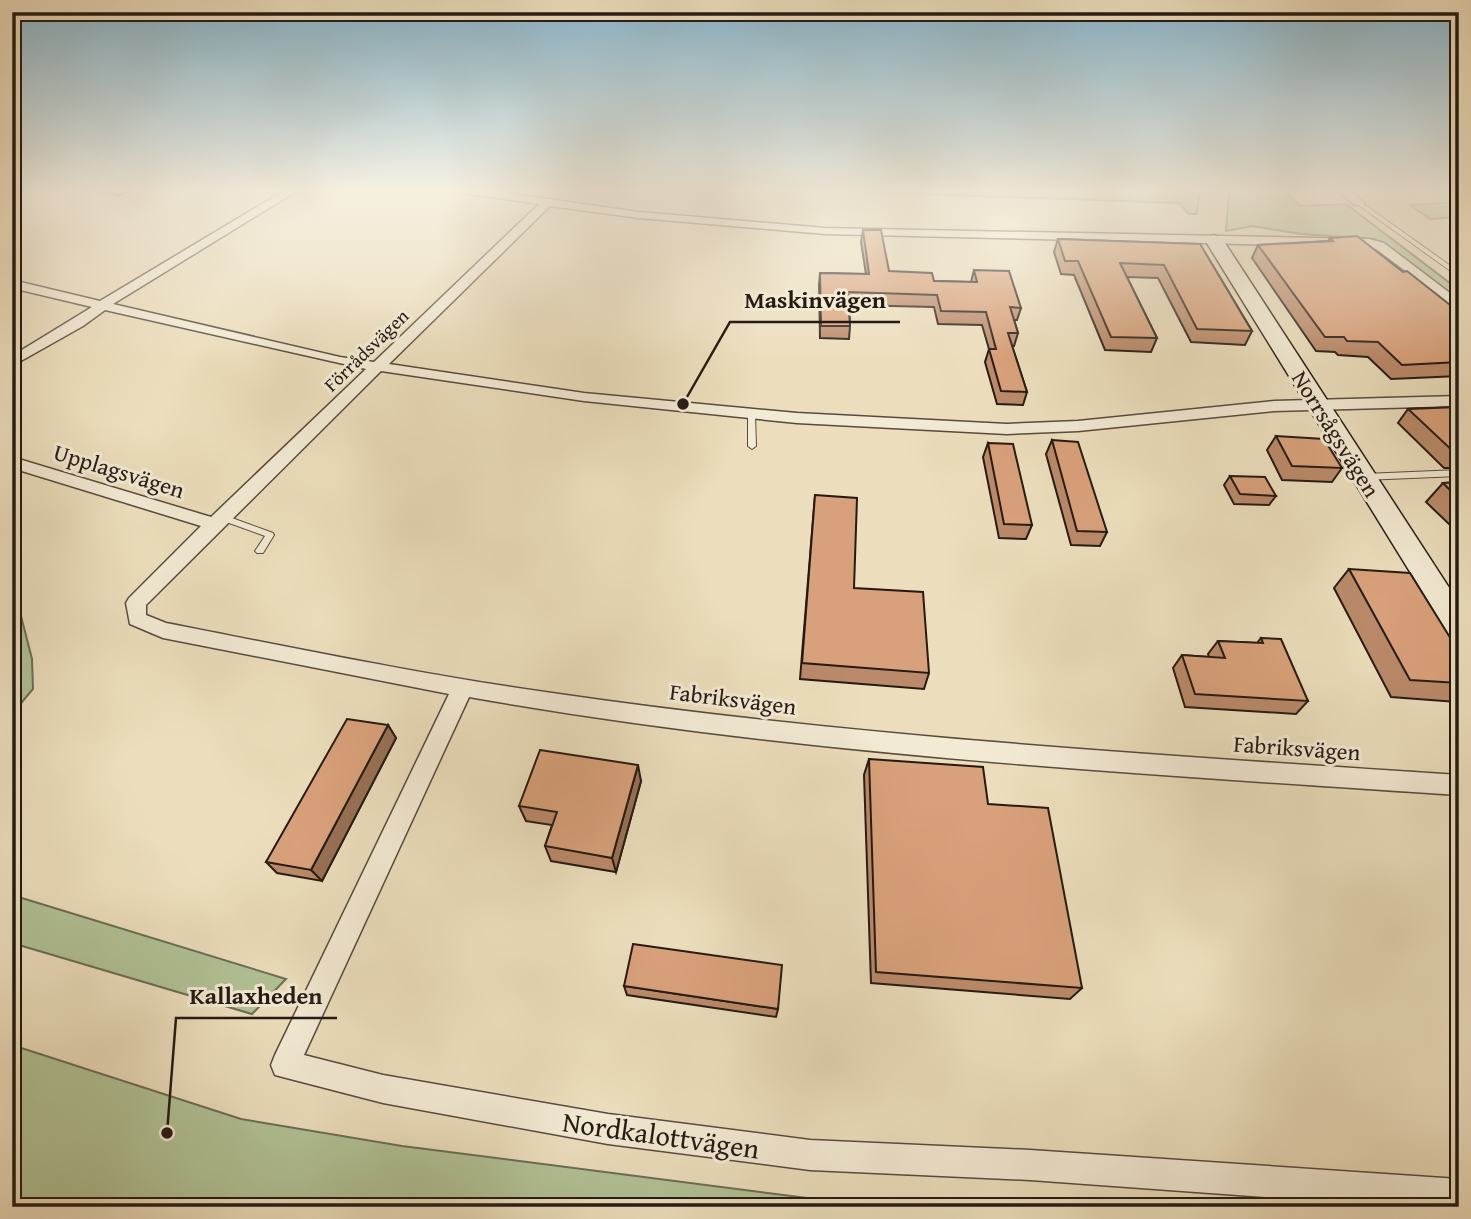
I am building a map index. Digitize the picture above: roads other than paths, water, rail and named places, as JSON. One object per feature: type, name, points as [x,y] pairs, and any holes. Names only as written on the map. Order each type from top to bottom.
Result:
[{"type":"street","points":[[12,362],[201,246]]},
{"type":"street","name":"Förrådsvägen","points":[[217,520],[502,246]]},
{"type":"street","name":"Norrsågsvägen","points":[[1218,246],[1459,627]]},
{"type":"street","points":[[1377,246],[1459,307]]},
{"type":"street","points":[[12,284],[340,361],[584,397],[751,414],[879,424],[1007,429],[1078,426],[1201,412],[1459,401]]},
{"type":"street","name":"Upplagsvägen","points":[[12,462],[217,520]]},
{"type":"street","name":"Fabriksvägen","points":[[217,520],[143,594],[134,608],[137,619],[163,630],[463,687],[606,710],[816,735],[1459,785]]},
{"type":"street","name":"Nordkalottvägen","points":[[463,687],[285,1065],[383,1089],[595,1127],[810,1156],[1030,1165],[1458,1196]]},
{"type":"lane","points":[[1419,246],[1459,275]]},
{"type":"lane","points":[[751,414],[752,446]]},
{"type":"lane","points":[[1364,477],[1459,473]]},
{"type":"lane","points":[[217,520],[270,535],[260,551]]},
{"type":"place","name":"Maskinvägen","points":[[683,404]]},
{"type":"place","name":"Kallaxheden","points":[[167,1133]]}]
